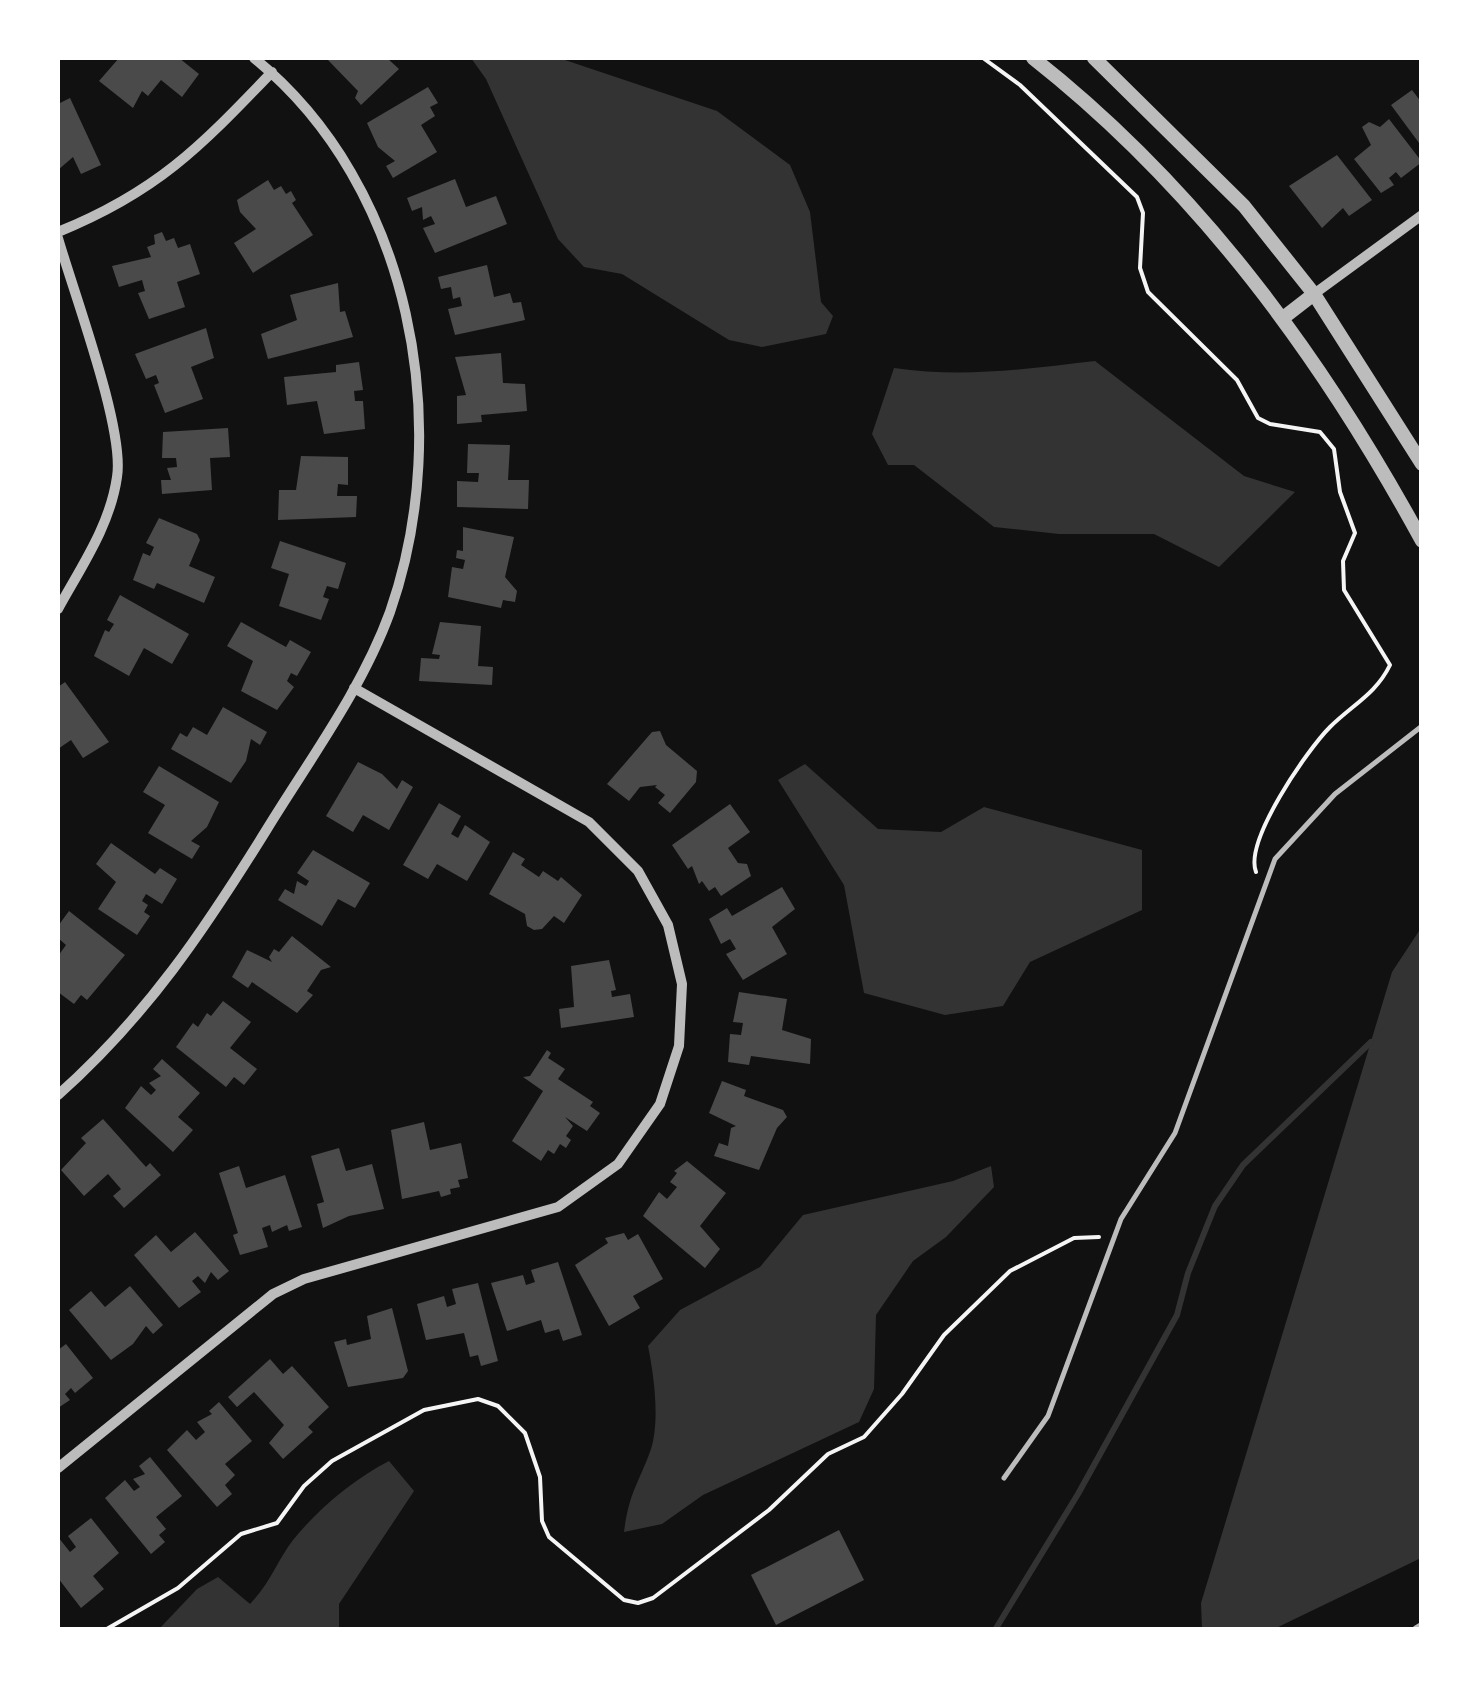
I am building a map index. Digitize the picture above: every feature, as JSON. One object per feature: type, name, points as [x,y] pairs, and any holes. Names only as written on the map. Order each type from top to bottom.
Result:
[{"type":"street","points":[[58,1094],[139,1016],[197,943],[354,688],[389,613],[411,536],[421,455],[417,369],[400,290],[369,208],[328,139],[272,72],[254,58]]},
{"type":"street","points":[[1033,58],[1079,94],[1166,179],[1284,318],[1366,439],[1422,541]]},
{"type":"street","points":[[1094,58],[1244,206],[1314,294],[1422,464]]},
{"type":"street","points":[[58,610],[104,526],[118,474],[114,427],[58,235],[111,211],[190,158],[272,72]]},
{"type":"street","points":[[1284,318],[1422,215]]},
{"type":"street","points":[[58,1468],[273,1294],[304,1279],[558,1207],[618,1164],[660,1104],[680,1046],[682,984],[668,925],[638,871],[588,822],[354,688]]},
{"type":"lane","points":[[1004,1478],[1048,1416],[1112,1238],[1175,1133],[1275,859],[1335,794],[1422,726]]},
{"type":"path","points":[[983,58],[1020,85],[1137,198],[1144,213],[1140,268],[1148,292],[1237,380],[1250,410],[1270,424],[1320,432],[1334,449],[1340,492],[1355,533],[1344,562],[1344,590],[1390,665],[1380,684],[1328,729],[1275,808],[1252,862],[1266,883]]},
{"type":"path","points":[[104,1630],[178,1588],[241,1534],[277,1523],[304,1486],[348,1450],[424,1410],[478,1399],[498,1406],[524,1433],[540,1477],[542,1520],[550,1537],[624,1600],[638,1603],[653,1598],[769,1510],[828,1454],[864,1437],[902,1394],[944,1335],[1010,1271],[1074,1238],[1112,1238]]},
{"type":"shaded area","points":[[471,58],[559,58],[717,111],[790,165],[810,212],[821,302],[833,316],[826,334],[762,347],[729,340],[622,274],[584,267],[558,239],[486,79]]},
{"type":"shaded area","points":[[1095,361],[1244,476],[1295,492],[1219,567],[1154,534],[1059,534],[994,527],[914,465],[888,465],[872,434],[894,368],[970,372]]},
{"type":"shaded area","points":[[805,764],[878,829],[941,832],[984,807],[1142,850],[1142,910],[1030,962],[1003,1006],[945,1015],[864,993],[844,885],[778,780]]},
{"type":"shaded area","points":[[1421,928],[1421,1558],[1274,1629],[1202,1629],[1201,1603],[1392,972]]},
{"type":"shaded area","points":[[991,1166],[994,1187],[946,1237],[913,1261],[876,1315],[874,1389],[859,1422],[703,1495],[662,1524],[624,1532],[654,1437],[655,1398],[648,1346],[680,1310],[760,1267],[803,1215],[953,1181]]},
{"type":"shaded area","points":[[389,1461],[414,1491],[339,1604],[339,1629],[159,1629],[197,1589],[218,1577],[250,1604],[293,1540],[314,1517],[350,1486]]},
{"type":"building","points":[[119,58],[179,58],[199,74],[182,97],[161,80],[148,96],[142,91],[133,108],[99,81]]},
{"type":"building","points":[[326,58],[387,58],[399,69],[361,105],[355,98],[358,91]]},
{"type":"building","points":[[428,87],[438,103],[430,107],[435,116],[421,125],[437,152],[393,178],[386,166],[395,161],[378,147],[367,123]]},
{"type":"building","points":[[1412,90],[1422,103],[1422,147],[1391,105]]},
{"type":"building","points":[[70,98],[101,165],[81,174],[73,157],[58,170],[58,104]]},
{"type":"building","points":[[1389,119],[1422,162],[1401,178],[1396,172],[1389,178],[1394,185],[1381,193],[1354,159],[1371,145],[1362,127],[1369,122],[1380,127]]},
{"type":"building","points":[[1337,155],[1372,200],[1349,216],[1343,208],[1322,228],[1289,186]]},
{"type":"building","points":[[455,179],[466,207],[496,196],[507,224],[435,253],[423,228],[435,224],[431,216],[423,220],[422,207],[412,211],[407,198]]},
{"type":"building","points":[[268,180],[274,190],[281,186],[286,194],[291,191],[296,200],[292,203],[313,235],[253,273],[234,243],[256,229],[240,212],[237,200]]},
{"type":"building","points":[[162,232],[166,241],[174,238],[178,248],[190,244],[200,274],[177,282],[185,307],[149,319],[138,293],[145,291],[142,280],[119,287],[112,266],[151,257],[147,247],[155,244],[154,235]]},
{"type":"building","points":[[487,265],[494,297],[510,293],[513,303],[521,302],[525,320],[455,335],[448,309],[462,306],[460,297],[453,299],[451,287],[441,289],[438,277]]},
{"type":"building","points":[[338,283],[340,312],[345,311],[353,337],[268,359],[261,334],[297,320],[290,295]]},
{"type":"building","points":[[206,328],[214,358],[191,367],[203,399],[165,413],[154,385],[159,383],[156,375],[146,379],[135,354]]},
{"type":"building","points":[[501,353],[503,383],[525,384],[527,411],[481,415],[482,422],[457,424],[457,396],[466,395],[455,357]]},
{"type":"building","points":[[359,362],[363,390],[354,391],[355,401],[363,401],[365,429],[324,434],[317,401],[287,405],[284,377],[336,372],[336,365]]},
{"type":"building","points":[[228,428],[230,457],[210,458],[212,490],[162,494],[161,480],[171,480],[167,468],[177,467],[176,458],[162,458],[163,432]]},
{"type":"building","points":[[468,444],[510,445],[508,480],[529,480],[528,509],[457,507],[457,481],[478,482],[479,473],[467,473]]},
{"type":"building","points":[[301,456],[348,457],[348,485],[338,484],[337,496],[357,496],[356,517],[278,520],[279,490],[296,490]]},
{"type":"building","points":[[159,518],[197,534],[200,540],[189,566],[215,577],[204,603],[157,583],[154,589],[133,580],[143,553],[150,556],[154,547],[146,543]]},
{"type":"building","points":[[463,527],[514,537],[505,577],[517,591],[515,602],[503,600],[501,608],[448,597],[452,567],[463,569],[465,560],[456,558],[457,550],[463,551]]},
{"type":"building","points":[[280,541],[346,563],[338,589],[327,586],[323,597],[329,599],[321,620],[279,606],[289,574],[271,568]]},
{"type":"building","points":[[120,595],[189,634],[172,664],[144,648],[129,676],[94,656],[105,630],[109,632],[114,624],[107,620]]},
{"type":"building","points":[[241,622],[286,647],[290,640],[311,652],[297,676],[291,673],[287,681],[294,687],[277,710],[241,691],[253,661],[227,646]]},
{"type":"building","points":[[440,622],[481,626],[478,666],[493,667],[492,685],[419,681],[421,658],[439,659],[440,655],[432,654]]},
{"type":"building","points":[[65,682],[109,742],[83,758],[71,740],[58,749],[58,687]]},
{"type":"building","points":[[223,707],[267,732],[260,745],[251,739],[246,761],[231,783],[171,749],[180,733],[187,737],[193,727],[207,735]]},
{"type":"building","points":[[660,731],[666,745],[697,771],[696,782],[670,813],[658,803],[665,795],[657,785],[640,787],[629,801],[607,784],[652,732]]},
{"type":"building","points":[[358,762],[382,774],[397,789],[402,780],[413,787],[389,830],[363,815],[353,832],[326,816]]},
{"type":"building","points":[[159,766],[219,802],[207,827],[191,841],[200,846],[192,859],[148,833],[165,805],[143,792]]},
{"type":"building","points":[[439,803],[461,816],[451,834],[458,838],[465,825],[490,842],[467,881],[437,864],[428,879],[403,865]]},
{"type":"building","points":[[730,804],[750,832],[728,848],[738,863],[747,864],[751,876],[721,896],[715,887],[709,891],[702,881],[699,884],[692,866],[688,869],[672,845]]},
{"type":"building","points":[[111,843],[155,874],[160,868],[177,879],[162,904],[146,894],[142,901],[148,905],[144,912],[150,916],[137,935],[98,909],[116,882],[96,864]]},
{"type":"building","points":[[313,850],[370,883],[355,908],[338,899],[322,926],[278,900],[285,889],[294,894],[297,881],[306,886],[309,881],[297,873]]},
{"type":"building","points":[[513,852],[525,859],[521,865],[539,877],[543,871],[558,881],[561,877],[582,895],[564,923],[554,916],[542,929],[534,930],[527,926],[525,914],[489,894]]},
{"type":"building","points":[[782,887],[795,909],[772,927],[787,954],[743,980],[726,954],[736,949],[730,939],[721,944],[709,919],[727,908],[732,916]]},
{"type":"building","points":[[69,911],[125,955],[87,1000],[81,995],[74,1004],[58,992],[58,956],[66,945],[58,938],[58,926]]},
{"type":"building","points":[[292,936],[331,967],[321,970],[307,991],[313,995],[297,1013],[252,982],[248,988],[232,977],[247,950],[272,962],[269,957],[274,949],[279,952]]},
{"type":"building","points":[[609,960],[616,990],[611,991],[612,997],[630,994],[634,1017],[561,1028],[559,1009],[574,1007],[571,966]]},
{"type":"building","points":[[739,992],[787,999],[782,1030],[811,1039],[810,1064],[751,1056],[749,1065],[728,1062],[730,1034],[741,1035],[743,1023],[733,1022]]},
{"type":"building","points":[[223,1001],[251,1022],[230,1048],[257,1069],[244,1085],[234,1077],[226,1087],[176,1047],[193,1023],[198,1027],[207,1013],[211,1016]]},
{"type":"building","points":[[547,1050],[551,1053],[548,1058],[565,1069],[558,1079],[593,1102],[590,1106],[600,1113],[587,1131],[565,1117],[573,1126],[566,1136],[571,1140],[566,1148],[560,1144],[554,1154],[548,1150],[541,1161],[512,1141],[543,1091],[523,1077],[530,1076]]},
{"type":"building","points":[[162,1059],[200,1093],[178,1117],[193,1130],[173,1152],[125,1108],[141,1086],[151,1095],[156,1090],[149,1083],[161,1076],[153,1069]]},
{"type":"building","points":[[722,1081],[746,1090],[744,1096],[783,1110],[787,1117],[777,1128],[759,1170],[714,1156],[719,1143],[728,1146],[731,1128],[736,1126],[709,1113]]},
{"type":"building","points":[[103,1119],[146,1167],[150,1163],[161,1175],[124,1208],[113,1196],[121,1189],[108,1174],[84,1196],[61,1170],[86,1143],[81,1138]]},
{"type":"building","points":[[424,1122],[430,1150],[461,1143],[468,1178],[458,1180],[460,1187],[450,1189],[451,1194],[441,1197],[439,1191],[402,1199],[391,1130]]},
{"type":"building","points":[[339,1148],[346,1171],[372,1164],[384,1209],[349,1216],[323,1228],[317,1204],[324,1202],[311,1156]]},
{"type":"building","points":[[687,1161],[726,1193],[700,1226],[720,1249],[705,1268],[643,1216],[659,1192],[667,1199],[677,1187],[670,1182],[677,1173],[674,1171]]},
{"type":"building","points":[[239,1166],[246,1188],[285,1175],[302,1227],[289,1231],[287,1225],[272,1232],[270,1225],[262,1228],[268,1247],[240,1255],[233,1235],[238,1233],[219,1173]]},
{"type":"building","points":[[195,1232],[229,1271],[218,1280],[211,1272],[205,1283],[198,1276],[192,1281],[201,1292],[179,1308],[134,1255],[156,1235],[171,1252]]},
{"type":"building","points":[[624,1233],[628,1240],[638,1234],[663,1279],[633,1296],[640,1308],[609,1326],[575,1265],[608,1243],[605,1238]]},
{"type":"building","points":[[558,1262],[582,1335],[563,1341],[559,1329],[545,1333],[541,1320],[507,1331],[491,1283],[523,1275],[526,1285],[535,1282],[531,1270]]},
{"type":"building","points":[[478,1283],[498,1361],[481,1366],[478,1355],[470,1357],[464,1333],[426,1340],[417,1304],[444,1296],[447,1307],[456,1304],[452,1289]]},
{"type":"building","points":[[130,1286],[163,1325],[153,1334],[146,1326],[133,1344],[111,1360],[69,1310],[91,1291],[105,1307]]},
{"type":"building","points":[[392,1308],[408,1371],[403,1378],[348,1387],[334,1342],[346,1339],[347,1345],[371,1339],[367,1316]]},
{"type":"building","points":[[66,1344],[93,1378],[75,1393],[71,1388],[65,1394],[70,1400],[58,1408],[58,1350]]},
{"type":"building","points":[[270,1359],[283,1374],[292,1366],[329,1407],[308,1427],[313,1432],[283,1459],[269,1443],[284,1425],[254,1392],[237,1407],[228,1397]]},
{"type":"building","points":[[219,1402],[252,1441],[225,1464],[235,1475],[225,1485],[232,1494],[217,1507],[167,1450],[187,1430],[196,1440],[205,1432],[197,1422],[212,1414],[209,1411]]},
{"type":"building","points":[[150,1457],[182,1496],[156,1517],[166,1529],[159,1535],[165,1542],[151,1554],[105,1498],[125,1480],[134,1491],[140,1487],[133,1479],[145,1474],[139,1466]]},
{"type":"building","points":[[91,1518],[119,1553],[93,1576],[104,1589],[81,1608],[58,1578],[58,1537],[70,1552],[76,1547],[68,1536]]},
{"type":"building","points":[[839,1530],[864,1580],[776,1625],[751,1575]]},
{"type":"waterway","points":[[995,1630],[1078,1494],[1177,1315],[1188,1273],[1215,1206],[1243,1165],[1371,1042]]}]
